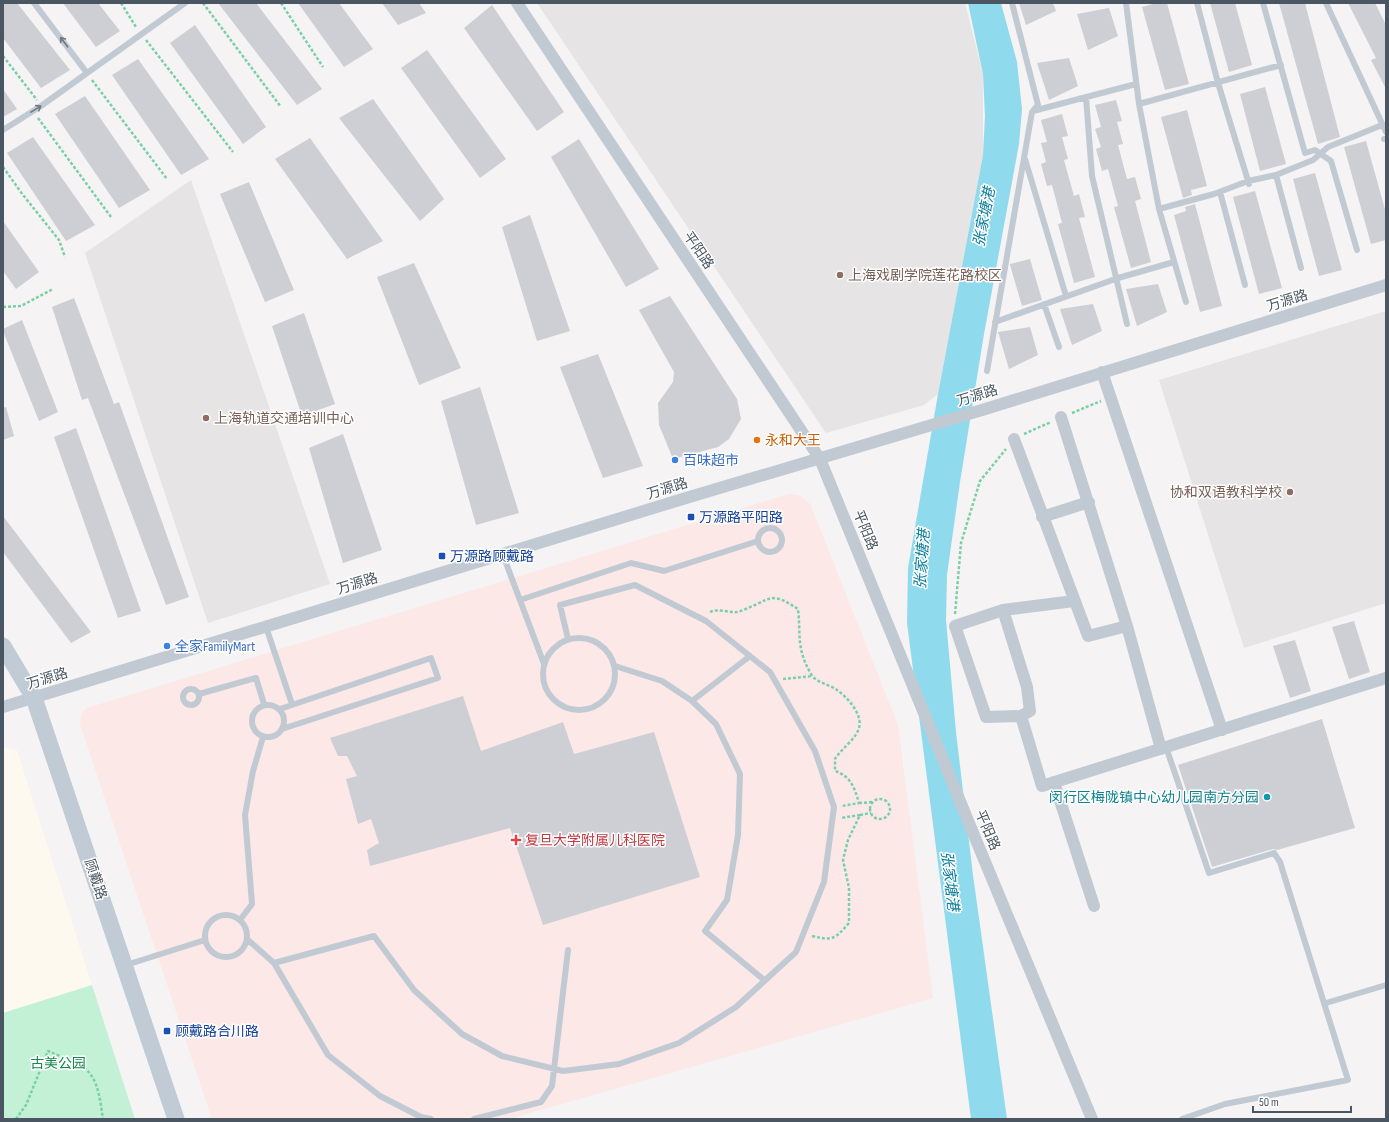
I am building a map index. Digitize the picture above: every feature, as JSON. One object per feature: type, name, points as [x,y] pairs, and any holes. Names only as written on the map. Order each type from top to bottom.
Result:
[{"type":"main road","name":"顾戴路","points":[[3,646],[34,698],[176,1119]]},
{"type":"street","name":"平阳路","points":[[517,3],[820,459],[1092,1119]]},
{"type":"street","name":"万源路","points":[[3,707],[686,498],[982,410],[1386,285]]},
{"type":"street","points":[[1102,372],[1222,730]]},
{"type":"street","points":[[1061,417],[1089,502],[1164,748]]},
{"type":"street","points":[[1014,439],[1042,517],[1088,636],[1127,626]]},
{"type":"street","points":[[1042,517],[1089,502]]},
{"type":"street","points":[[1003,610],[1027,687],[1030,711],[1021,716],[986,717],[955,626],[1003,610],[1074,601]]},
{"type":"street","points":[[1021,716],[1042,786],[1386,678]]},
{"type":"street","points":[[1054,782],[1094,906]]},
{"type":"lane","points":[[34,3],[87,73]]},
{"type":"lane","points":[[3,130],[41,106],[185,3]]},
{"type":"lane","points":[[987,371],[1032,112],[1038,105],[1012,3]]},
{"type":"lane","points":[[1126,3],[1139,104],[1159,209],[1186,302]]},
{"type":"lane","points":[[1197,3],[1218,83],[1249,183]]},
{"type":"lane","points":[[1264,3],[1305,153],[1315,150],[1331,161],[1357,250]]},
{"type":"lane","points":[[1326,3],[1382,125],[1385,137]]},
{"type":"lane","points":[[1139,104],[1281,65]]},
{"type":"lane","points":[[1032,112],[1136,84]]},
{"type":"lane","points":[[1086,97],[1092,176],[1118,278],[1127,324]]},
{"type":"lane","points":[[1159,209],[1276,175],[1313,160],[1328,147],[1382,125]]},
{"type":"lane","points":[[1024,157],[1066,296]]},
{"type":"lane","points":[[1276,175],[1301,268]]},
{"type":"lane","points":[[1220,192],[1245,285]]},
{"type":"lane","points":[[995,322],[1118,278],[1174,262]]},
{"type":"lane","points":[[1044,304],[1059,347]]},
{"type":"lane","points":[[769,528],[779,531],[782,539],[780,547],[773,552],[765,551],[758,541],[760,534],[769,528]]},
{"type":"lane","points":[[520,600],[631,562],[664,572],[758,541]]},
{"type":"lane","points":[[503,555],[544,664]]},
{"type":"lane","points":[[274,963],[374,936],[414,990],[462,1034],[502,1056],[563,1071],[620,1064],[680,1043],[736,1007],[796,952],[824,882],[834,807],[815,750],[770,672],[701,619],[634,585],[560,605],[568,639]]},
{"type":"lane","points":[[266,627],[292,704]]},
{"type":"lane","points":[[580,637],[597,642],[610,654],[615,666],[615,678],[612,690],[605,700],[595,707],[578,710],[561,706],[552,698],[545,688],[542,676],[544,664],[549,653],[557,644],[568,639],[580,637]]},
{"type":"lane","points":[[692,701],[750,656]]},
{"type":"lane","points":[[280,709],[431,658],[438,678],[282,729],[274,736],[263,736],[255,730],[252,720],[255,710],[264,704],[270,704],[280,709],[284,719],[282,729]]},
{"type":"lane","points":[[615,666],[662,681],[692,701],[716,724],[740,774],[738,835],[727,900],[704,931],[764,980]]},
{"type":"lane","points":[[199,694],[256,678],[264,704]]},
{"type":"lane","points":[[240,920],[252,904],[245,814],[253,771],[263,736]]},
{"type":"lane","points":[[1164,748],[1209,873],[1274,853],[1280,862],[1326,1003],[1348,1080],[1225,1104],[1182,1119]]},
{"type":"lane","points":[[228,914],[240,920],[245,926],[247,939],[241,952],[229,957],[216,955],[211,952],[205,940],[206,928],[214,918],[228,914]]},
{"type":"lane","points":[[247,939],[274,963],[328,1055],[380,1096],[421,1117],[431,1119]]},
{"type":"lane","points":[[125,965],[205,940]]},
{"type":"lane","points":[[474,1119],[542,1102],[552,1086],[568,950]]},
{"type":"lane","points":[[1326,1003],[1386,985]]},
{"type":"path","points":[[121,3],[141,34],[233,152]]},
{"type":"path","points":[[203,3],[281,107]]},
{"type":"path","points":[[281,3],[323,68]]},
{"type":"path","points":[[3,56],[41,106]]},
{"type":"path","points":[[87,73],[167,179]]},
{"type":"path","points":[[33,111],[111,217]]},
{"type":"path","points":[[3,167],[59,240],[65,257]]},
{"type":"path","points":[[3,307],[21,306],[53,289]]},
{"type":"path","points":[[955,626],[954,604],[961,543],[980,481],[1014,439],[1061,417],[1110,397]]},
{"type":"path","points":[[701,619],[712,611],[736,612],[755,606],[770,598],[781,599],[798,609],[799,646],[812,676],[823,684],[836,689],[848,699],[857,713],[859,728],[835,759],[836,771],[844,774],[854,787],[859,803]]},
{"type":"path","points":[[775,681],[812,676]]},
{"type":"path","points":[[834,807],[883,800],[888,805],[889,811],[886,816],[881,819],[875,818],[871,813],[870,807],[874,802]]},
{"type":"path","points":[[833,819],[871,813]]},
{"type":"path","points":[[803,934],[828,940],[839,935],[849,923],[849,888],[843,860],[848,840],[860,815]]},
{"type":"path","points":[[16,1119],[26,1105],[48,1051],[83,1067],[93,1077],[100,1096],[103,1119]]},
{"type":"shaded area","name":"上海戏剧学院莲花路校区","points":[[537,3],[965,3],[983,74],[983,155],[938,394],[924,405],[826,433]]},
{"type":"shaded area","name":"上海轨道交通培训中心","points":[[191,180],[330,584],[208,623],[85,253]]},
{"type":"shaded area","name":"协和双语教科学校","points":[[1386,311],[1386,603],[1244,648],[1159,380]]},
{"type":"shaded area","name":"复旦大学附属儿科医院","points":[[789,494],[801,496],[810,504],[898,725],[933,998],[509,1119],[212,1119],[80,724],[81,714],[87,708]]},
{"type":"shaded area","points":[[3,747],[17,750],[92,985],[3,1013]]},
{"type":"green space","name":"古美公园","points":[[92,985],[135,1119],[3,1119],[3,1013]]},
{"type":"water","name":"张家塘港","points":[[968,3],[1001,3],[1017,62],[1022,109],[1019,144],[984,334],[960,482],[947,575],[946,620],[956,732],[973,875],[1007,1119],[971,1119],[907,623],[908,568],[938,394],[983,155],[985,116],[983,74]]},
{"type":"building","points":[[3,3],[17,3],[70,70],[41,88],[3,38]]},
{"type":"building","points":[[63,3],[98,3],[120,31],[96,47]]},
{"type":"building","points":[[218,3],[256,3],[322,89],[297,105]]},
{"type":"building","points":[[298,3],[339,3],[373,49],[344,67]]},
{"type":"building","points":[[382,3],[419,3],[426,13],[398,25]]},
{"type":"building","points":[[1019,3],[1053,3],[1056,11],[1026,25]]},
{"type":"building","points":[[1157,3],[1167,3],[1189,84],[1165,90],[1142,7]]},
{"type":"building","points":[[1210,3],[1235,3],[1252,65],[1229,72]]},
{"type":"building","points":[[1279,3],[1305,3],[1340,137],[1318,144]]},
{"type":"building","points":[[1348,3],[1375,3],[1386,25],[1386,89],[1371,60],[1376,58]]},
{"type":"building","points":[[492,5],[564,112],[537,131],[464,28]]},
{"type":"building","points":[[1109,8],[1118,36],[1088,50],[1077,14]]},
{"type":"building","points":[[195,25],[266,127],[243,144],[170,43]]},
{"type":"building","points":[[427,50],[506,159],[480,178],[401,68]]},
{"type":"building","points":[[1069,58],[1078,86],[1049,100],[1037,63]]},
{"type":"building","points":[[138,59],[209,159],[181,175],[112,75]]},
{"type":"building","points":[[1265,87],[1286,164],[1260,171],[1240,94]]},
{"type":"building","points":[[3,89],[17,109],[3,117]]},
{"type":"building","points":[[85,96],[150,190],[119,208],[55,114]]},
{"type":"building","points":[[373,99],[444,199],[420,221],[339,118]]},
{"type":"building","points":[[1116,100],[1122,121],[1117,122],[1123,144],[1118,145],[1127,179],[1135,177],[1141,199],[1135,201],[1151,262],[1131,268],[1114,207],[1118,206],[1108,169],[1102,171],[1096,149],[1101,147],[1095,129],[1101,127],[1095,105]]},
{"type":"building","points":[[1187,110],[1207,186],[1191,190],[1192,195],[1183,198],[1161,117]]},
{"type":"building","points":[[1062,114],[1068,136],[1062,137],[1068,159],[1064,160],[1074,196],[1079,194],[1085,217],[1079,218],[1095,277],[1074,283],[1058,224],[1062,223],[1052,185],[1047,186],[1041,164],[1046,162],[1041,143],[1047,142],[1041,120]]},
{"type":"building","points":[[33,137],[95,225],[66,241],[7,153]]},
{"type":"building","points":[[310,138],[383,241],[347,259],[275,159]]},
{"type":"building","points":[[579,139],[659,269],[626,287],[551,157]]},
{"type":"building","points":[[1366,141],[1386,213],[1386,240],[1371,244],[1344,147]]},
{"type":"building","points":[[1315,173],[1342,270],[1319,276],[1293,179]]},
{"type":"building","points":[[249,182],[294,290],[265,302],[220,194]]},
{"type":"building","points":[[1255,191],[1282,288],[1259,294],[1233,197]]},
{"type":"building","points":[[1195,204],[1222,306],[1200,312],[1174,215],[1186,211],[1185,207]]},
{"type":"building","points":[[530,215],[570,331],[537,341],[502,227]]},
{"type":"building","points":[[3,221],[39,272],[16,289],[3,271]]},
{"type":"building","points":[[1030,259],[1042,300],[1022,306],[1010,264]]},
{"type":"building","points":[[414,263],[461,368],[419,385],[377,277]]},
{"type":"building","points":[[1158,284],[1167,312],[1137,326],[1126,289]]},
{"type":"building","points":[[670,296],[737,399],[741,419],[729,439],[718,447],[673,459],[659,425],[658,403],[673,382],[674,372],[639,310]]},
{"type":"building","points":[[74,298],[114,404],[119,402],[189,597],[166,605],[88,398],[82,400],[52,307]]},
{"type":"building","points":[[1093,304],[1102,331],[1072,345],[1060,309]]},
{"type":"building","points":[[304,313],[335,404],[302,416],[272,326]]},
{"type":"building","points":[[22,320],[58,412],[39,421],[3,331],[3,329]]},
{"type":"building","points":[[1030,327],[1038,355],[1009,369],[998,332]]},
{"type":"building","points":[[598,354],[643,466],[603,478],[560,367]]},
{"type":"building","points":[[480,387],[519,513],[476,525],[441,401]]},
{"type":"building","points":[[6,407],[14,436],[3,440],[3,408]]},
{"type":"building","points":[[76,428],[141,611],[118,618],[54,437]]},
{"type":"building","points":[[343,434],[382,550],[343,563],[309,448]]},
{"type":"building","points":[[3,516],[91,632],[71,643],[3,552]]},
{"type":"building","points":[[1354,621],[1370,672],[1349,679],[1332,627]]},
{"type":"building","points":[[1295,640],[1311,691],[1290,698],[1273,646]]},
{"type":"building","points":[[463,696],[481,751],[563,722],[574,754],[654,732],[700,877],[543,925],[510,828],[370,866],[367,850],[379,843],[371,819],[358,824],[346,779],[357,776],[347,756],[338,756],[330,738]]},
{"type":"building","name":"闵行区梅陇镇中心幼儿园南方分园","points":[[1322,719],[1355,828],[1277,850],[1273,849],[1212,867],[1178,765]]},
{"type":"place","name":"上海戏剧学院莲花路校区","points":[[840,275]]},
{"type":"place","name":"上海轨道交通培训中心","points":[[206,418]]},
{"type":"place","name":"永和大王","points":[[757,440]]},
{"type":"place","name":"百味超市","points":[[675,460]]},
{"type":"place","name":"协和双语教科学校","points":[[1290,492]]},
{"type":"place","name":"万源路平阳路","points":[[691,517]]},
{"type":"place","name":"万源路顾戴路","points":[[442,556]]},
{"type":"place","name":"全家FamilyMart","points":[[167,646]]},
{"type":"place","name":"闵行区梅陇镇中心幼儿园南方分园","points":[[1267,797]]},
{"type":"place","name":"复旦大学附属儿科医院","points":[[516,840]]},
{"type":"place","name":"顾戴路合川路","points":[[167,1031]]}]
